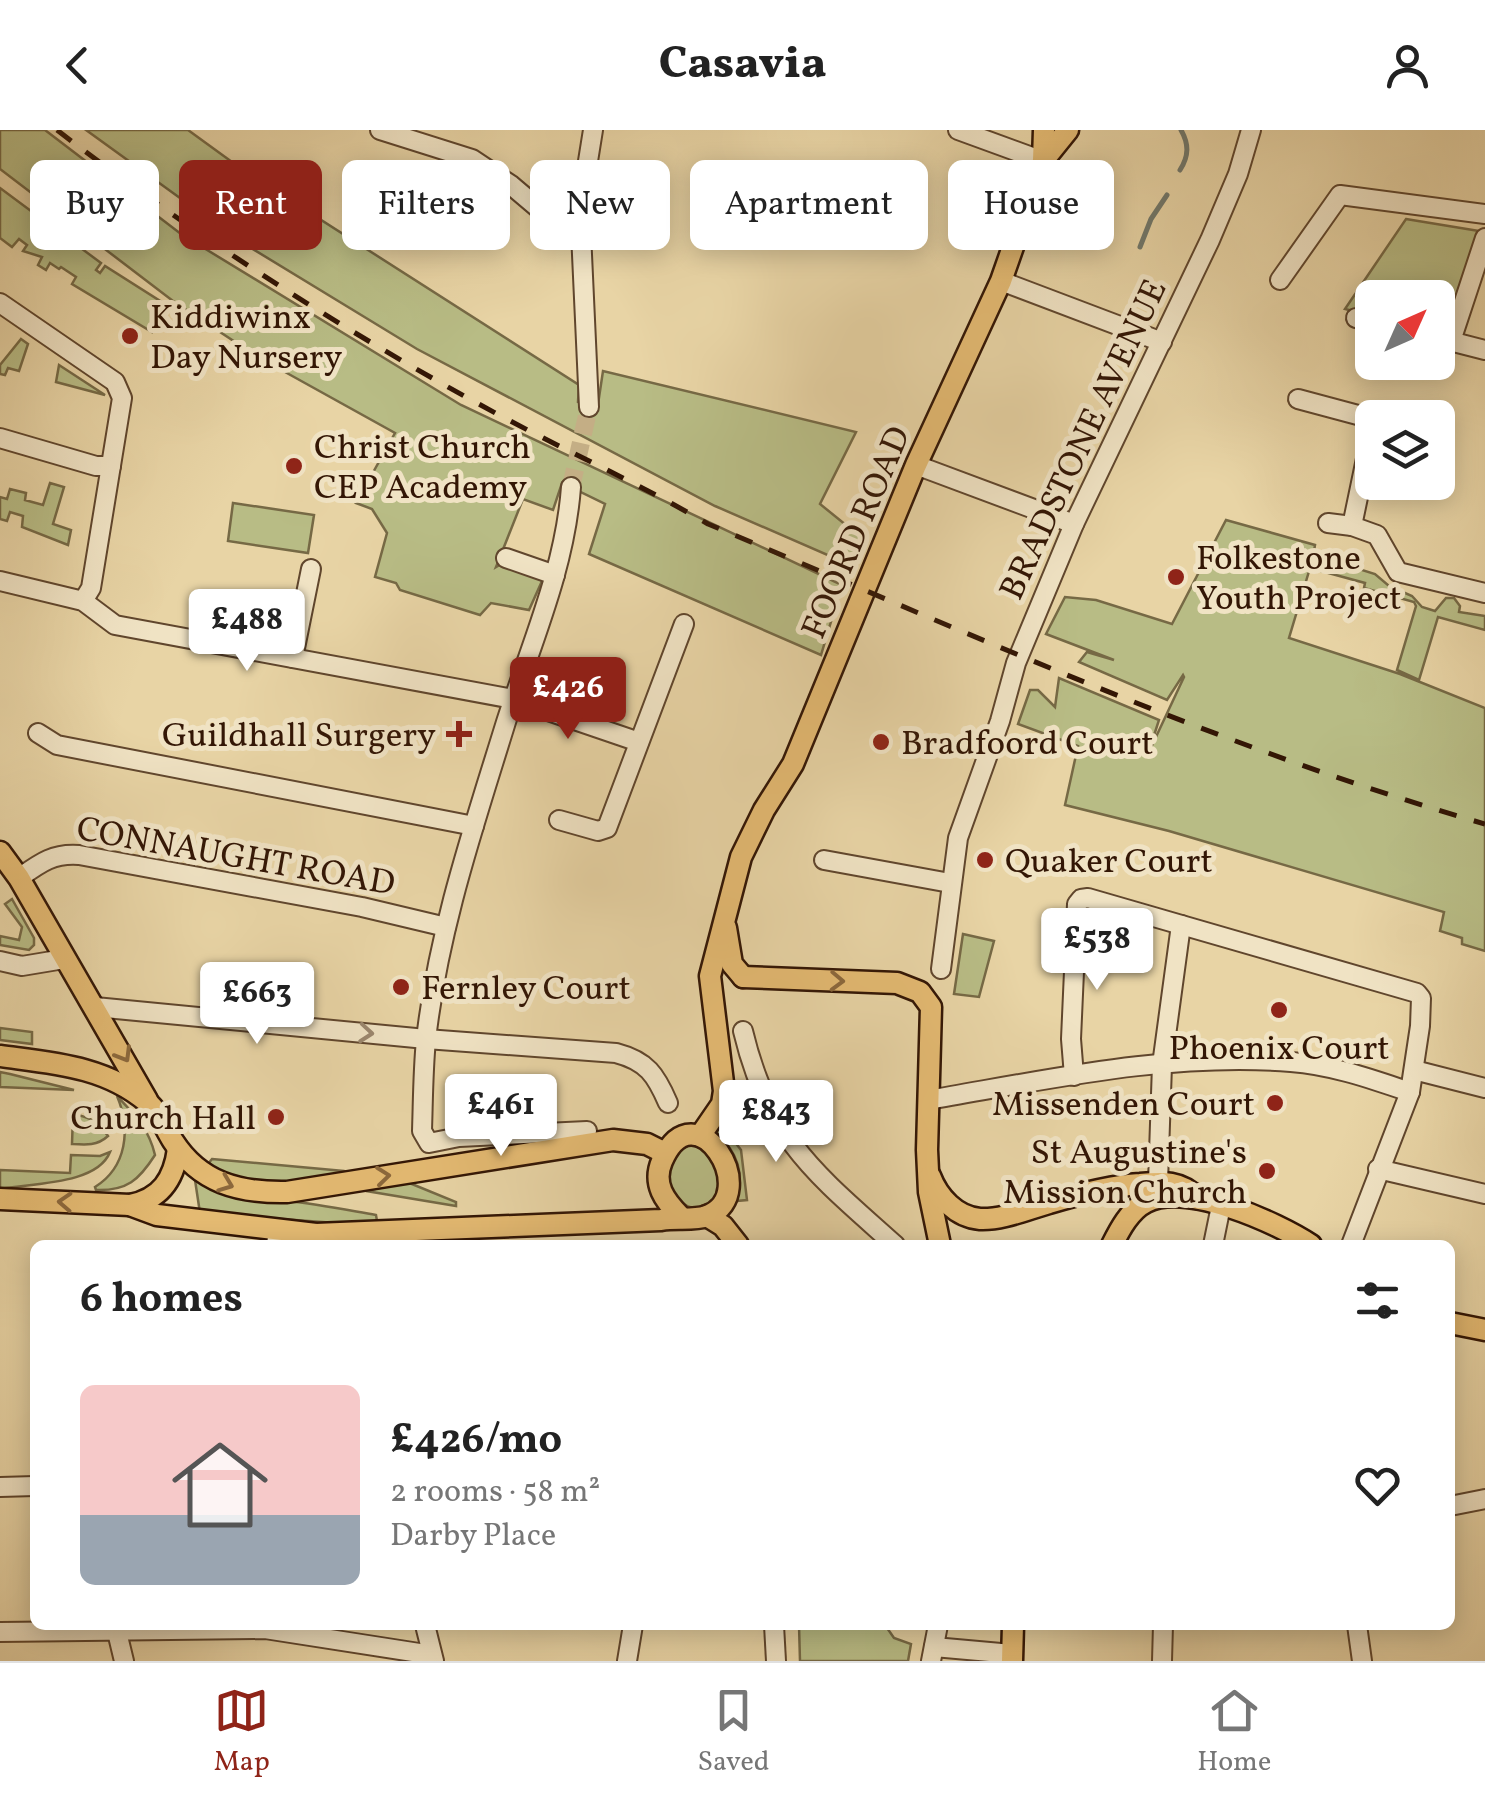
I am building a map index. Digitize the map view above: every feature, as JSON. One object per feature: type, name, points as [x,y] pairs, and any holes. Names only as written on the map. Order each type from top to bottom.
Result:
[{"type":"main road","name":"FOORD ROAD","points":[[1043,160],[1044,130]]},
{"type":"main road","name":"FOORD ROAD","points":[[1044,160],[1068,130]]},
{"type":"main road","name":"FOORD ROAD","points":[[700,1136],[722,1104],[724,1091],[710,976],[748,840],[800,749],[916,465],[1012,250]]},
{"type":"main road","points":[[0,852],[20,878],[178,1149],[188,1162],[221,1184],[256,1192],[286,1192],[613,1140],[647,1144],[666,1153]]},
{"type":"main road","points":[[725,926],[732,964],[743,977]]},
{"type":"main road","points":[[715,1011],[726,990],[743,977],[897,983],[926,998],[932,1018],[929,1174],[931,1209],[939,1240]]},
{"type":"main road","points":[[0,1056],[101,1074],[149,1103]]},
{"type":"main road","points":[[130,1205],[157,1215],[277,1238],[316,1234],[397,1238],[509,1235],[680,1216],[691,1219],[707,1216],[724,1201],[728,1186],[725,1159],[700,1136],[686,1135],[666,1153],[659,1168],[659,1188],[664,1200],[680,1216]]},
{"type":"main road","points":[[0,1199],[130,1205],[147,1202],[169,1182],[176,1169],[178,1149]]},
{"type":"main road","points":[[929,1174],[946,1202],[978,1219],[1004,1216],[1118,1186],[1158,1182],[1180,1185],[1197,1198],[1266,1220],[1302,1240]]},
{"type":"main road","points":[[1115,1240],[1144,1203],[1197,1198]]},
{"type":"main road","points":[[707,1216],[723,1226],[734,1240]]},
{"type":"main road","points":[[1455,1325],[1485,1330]]},
{"type":"main road","points":[[1012,1630],[1012,1657]]},
{"type":"street","points":[[380,130],[472,160],[530,200]]},
{"type":"street","points":[[588,160],[593,130]]},
{"type":"street","points":[[958,130],[1040,160]]},
{"type":"street","name":"BRADSTONE AVENUE","points":[[940,969],[950,883],[966,810],[1000,721],[1016,663],[1074,524],[1210,240],[1238,174],[1250,130]]},
{"type":"street","points":[[1280,280],[1340,195],[1485,214]]},
{"type":"street","points":[[1455,312],[1485,238]]},
{"type":"street","points":[[582,250],[589,407]]},
{"type":"street","points":[[1001,281],[1162,342]]},
{"type":"street","points":[[0,303],[115,382],[122,398],[91,588],[83,601]]},
{"type":"street","points":[[1455,342],[1485,350]]},
{"type":"street","points":[[1298,399],[1355,414]]},
{"type":"street","points":[[0,438],[96,466],[111,466]]},
{"type":"street","points":[[916,465],[1074,524]]},
{"type":"street","points":[[571,488],[568,528],[556,575],[474,826],[446,927],[426,1039],[422,1131],[429,1143],[459,1137],[587,1131]]},
{"type":"street","points":[[1352,526],[1357,500]]},
{"type":"street","points":[[1328,523],[1352,526],[1377,536],[1398,572],[1485,594]]},
{"type":"street","points":[[506,558],[556,575]]},
{"type":"street","points":[[293,658],[311,568]]},
{"type":"street","points":[[0,581],[83,601],[115,625],[514,699],[639,742]]},
{"type":"street","points":[[559,820],[598,831],[606,828],[684,624]]},
{"type":"street","points":[[38,733],[57,745],[474,826]]},
{"type":"street","name":"CONNAUGHT ROAD","points":[[20,878],[44,860],[62,854],[79,855],[362,907],[446,927]]},
{"type":"street","points":[[824,860],[950,883]]},
{"type":"street","points":[[1074,1076],[1071,1039],[1077,904],[1081,898],[1416,994],[1421,998],[1420,1026],[1410,1092],[1353,1240]]},
{"type":"street","points":[[1158,1182],[1162,1064],[1181,924]]},
{"type":"street","points":[[0,961],[22,966],[64,959]]},
{"type":"street","points":[[95,1008],[616,1053],[638,1060],[653,1071],[668,1102]]},
{"type":"street","points":[[743,1031],[761,1091],[777,1125],[796,1152],[889,1240]]},
{"type":"street","points":[[928,1100],[1162,1064],[1290,1062],[1361,1076],[1410,1092]]},
{"type":"street","points":[[1414,1070],[1485,1088]]},
{"type":"street","points":[[1378,1169],[1485,1194]]},
{"type":"street","points":[[1214,1240],[1221,1206]]},
{"type":"street","points":[[0,1487],[30,1486]]},
{"type":"street","points":[[1455,1505],[1485,1500]]},
{"type":"street","points":[[0,1632],[47,1630]]},
{"type":"street","points":[[86,1630],[130,1630]]},
{"type":"street","points":[[275,1630],[433,1658],[426,1630]]},
{"type":"street","points":[[626,1661],[632,1630]]},
{"type":"street","points":[[774,1630],[776,1661]]},
{"type":"street","points":[[1162,1661],[1163,1630]]},
{"type":"street","points":[[1358,1630],[1362,1661]]},
{"type":"street","points":[[117,1632],[124,1661]]},
{"type":"street","points":[[932,1654],[1012,1657]]},
{"type":"green space","points":[[0,130],[45,130],[84,160],[30,160],[30,192],[0,169]]},
{"type":"green space","points":[[86,130],[188,130],[229,160],[179,160],[179,197],[159,183],[159,160],[127,160]]},
{"type":"green space","points":[[0,188],[30,210],[30,250],[83,250],[101,263],[96,270],[100,273],[105,266],[168,306],[152,332],[72,284],[76,277],[61,267],[50,263],[46,270],[38,265],[42,257],[23,251],[27,245],[19,239],[12,247],[0,238]]},
{"type":"green space","points":[[159,217],[179,232],[179,250],[207,250],[461,405],[842,585],[821,655],[589,554],[605,504],[562,483],[553,510],[523,499],[496,567],[508,560],[538,572],[542,581],[529,610],[491,603],[480,615],[400,590],[396,583],[375,577],[387,533],[372,509],[356,503],[395,433],[258,357],[173,301],[106,250],[159,250]]},
{"type":"green space","points":[[1406,219],[1479,231],[1455,299],[1455,280],[1365,280]]},
{"type":"green space","points":[[322,221],[342,233],[342,250],[368,250],[579,385],[578,402],[597,411],[603,371],[856,432],[820,504],[862,538],[855,567],[715,506],[417,349],[254,250],[322,250]]},
{"type":"green space","points":[[1355,294],[1355,312],[1345,309]]},
{"type":"green space","points":[[21,339],[28,344],[19,371],[8,368],[5,375],[0,374],[0,365]]},
{"type":"green space","points":[[59,365],[105,395],[56,382]]},
{"type":"green space","points":[[50,483],[64,487],[53,524],[71,530],[68,545],[22,527],[23,516],[10,512],[7,521],[0,519],[0,497],[7,499],[10,489],[26,493],[25,500],[43,505]]},
{"type":"green space","points":[[233,503],[314,515],[308,553],[228,541]]},
{"type":"green space","points":[[1226,520],[1315,545],[1313,558],[1375,574],[1389,586],[1412,596],[1422,607],[1435,611],[1446,598],[1454,598],[1459,612],[1485,616],[1485,630],[1438,617],[1419,680],[1397,670],[1414,602],[1310,568],[1289,638],[1400,674],[1485,708],[1485,951],[1440,931],[1444,912],[1169,831],[1065,805],[1078,746],[1018,724],[1030,690],[1038,690],[1055,707],[1059,678],[1159,720],[1148,754],[1184,677],[1167,700],[1079,662],[1087,652],[1114,660],[1046,634],[1065,597],[1096,600],[1172,624]]},
{"type":"green space","points":[[12,899],[34,938],[29,950],[0,945],[0,936],[19,940],[22,927],[5,904]]},
{"type":"green space","points":[[963,934],[994,941],[979,997],[954,994]]},
{"type":"green space","points":[[0,1028],[32,1032],[32,1044],[0,1040]]},
{"type":"green space","points":[[0,1072],[10,1074],[74,1090],[0,1087]]},
{"type":"green space","points":[[117,1096],[145,1130],[155,1155],[131,1182],[96,1190],[114,1169],[123,1146],[124,1121]]},
{"type":"green space","points":[[73,1114],[93,1121],[108,1136],[87,1145],[72,1144]]},
{"type":"green space","points":[[721,1124],[741,1150],[747,1200],[736,1201],[739,1172],[734,1155],[716,1133]]},
{"type":"green space","points":[[689,1145],[700,1145],[717,1162],[719,1187],[712,1203],[701,1208],[677,1199],[666,1173],[672,1158]]},
{"type":"green space","points":[[110,1152],[103,1163],[78,1177],[0,1189],[0,1170],[70,1173],[71,1155],[100,1156]]},
{"type":"green space","points":[[212,1159],[353,1175],[260,1182],[225,1173],[208,1164]]},
{"type":"green space","points":[[195,1180],[229,1195],[376,1215],[377,1221],[336,1223],[200,1213]]},
{"type":"green space","points":[[407,1182],[456,1202],[456,1206],[366,1191]]},
{"type":"green space","points":[[799,1630],[888,1630],[894,1638],[911,1644],[908,1661],[800,1661]]},
{"type":"waterway","points":[[1180,170],[1187,150],[1181,130]]},
{"type":"waterway","points":[[1140,247],[1151,219],[1167,195]]},
{"type":"tunnel","points":[[571,487],[589,407]]},
{"type":"railway","points":[[57,130],[217,245],[384,350],[708,524],[1189,723],[1287,760],[1485,824]]},
{"type":"place","name":"Kiddiwinx Day Nursery","points":[[130,336]]},
{"type":"place","name":"Christ Church CEP Academy","points":[[294,466]]},
{"type":"place","name":"Folkestone Youth Project","points":[[1176,577]]},
{"type":"place","name":"Guildhall Surgery","points":[[459,734]]},
{"type":"place","name":"Bradfoord Court","points":[[881,742]]},
{"type":"place","name":"Quaker Court","points":[[985,860]]},
{"type":"place","name":"Fernley Court","points":[[401,987]]},
{"type":"place","name":"Phoenix Court","points":[[1279,1010]]},
{"type":"place","name":"Missenden Court","points":[[1275,1103]]},
{"type":"place","name":"Church Hall","points":[[276,1117]]},
{"type":"place","name":"St Augustine's Mission Church","points":[[1267,1171]]}]
